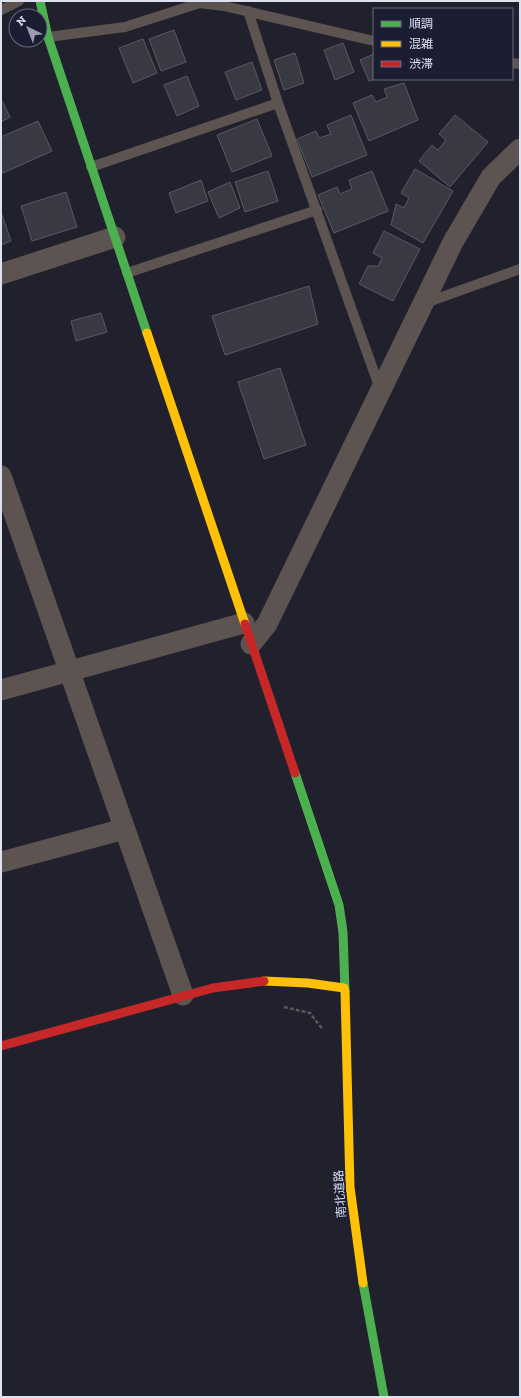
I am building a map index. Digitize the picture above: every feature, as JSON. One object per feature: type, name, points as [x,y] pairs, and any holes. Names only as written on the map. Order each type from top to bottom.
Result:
[{"type":"street","name":"南北道路","points":[[48,37],[339,905],[343,932],[350,1187],[353,1221],[384,1397]]},
{"type":"street","points":[[251,644],[267,624],[380,389],[453,242],[491,177],[520,150]]},
{"type":"street","points":[[1,274],[115,237]]},
{"type":"street","points":[[2,481],[183,996]]},
{"type":"street","points":[[1,690],[244,623]]},
{"type":"street","points":[[1,862],[124,828]]},
{"type":"street","points":[[1,1046],[212,988],[267,981],[308,983],[344,988]]},
{"type":"lane","points":[[1,10],[19,1]]},
{"type":"lane","points":[[48,37],[125,27],[200,3],[226,3],[248,11],[373,41]]},
{"type":"lane","points":[[248,11],[278,103],[380,389]]},
{"type":"lane","points":[[91,167],[278,103]]},
{"type":"lane","points":[[127,273],[317,210]]},
{"type":"lane","points":[[423,304],[520,269]]},
{"type":"path","points":[[282,1006],[310,1013],[323,1030],[324,1035]]},
{"type":"building","points":[[174,30],[186,62],[161,71],[149,39]]},
{"type":"building","points":[[143,39],[157,73],[133,83],[119,48]]},
{"type":"building","points":[[343,43],[354,72],[335,80],[324,50]]},
{"type":"building","points":[[295,53],[304,83],[284,90],[274,60]]},
{"type":"building","points":[[373,54],[373,80],[369,81],[360,60]]},
{"type":"building","points":[[252,62],[262,90],[236,100],[225,72]]},
{"type":"building","points":[[187,76],[199,106],[177,116],[164,85]]},
{"type":"building","points":[[404,83],[418,120],[369,141],[353,103],[372,95],[376,102],[387,97],[384,89]]},
{"type":"building","points":[[1,99],[10,117],[1,122]]},
{"type":"building","points":[[351,115],[367,155],[312,177],[297,139],[316,131],[319,138],[331,134],[327,125]]},
{"type":"building","points":[[455,115],[488,142],[450,187],[419,161],[432,145],[438,150],[446,140],[439,134]]},
{"type":"building","points":[[257,119],[272,156],[232,172],[217,135]]},
{"type":"building","points":[[38,121],[52,151],[3,173],[1,168],[1,137]]},
{"type":"building","points":[[415,169],[453,191],[423,243],[391,225],[396,204],[404,208],[409,198],[401,193]]},
{"type":"building","points":[[268,171],[278,201],[245,212],[235,182]]},
{"type":"building","points":[[372,171],[388,211],[334,233],[318,195],[337,187],[340,194],[352,189],[349,180]]},
{"type":"building","points":[[201,180],[208,201],[176,213],[169,193]]},
{"type":"building","points":[[230,182],[240,208],[219,218],[208,192]]},
{"type":"building","points":[[66,192],[77,227],[32,241],[21,206]]},
{"type":"building","points":[[1,212],[11,241],[1,245]]},
{"type":"building","points":[[384,231],[420,249],[393,301],[359,284],[368,266],[378,266],[382,258],[373,253]]},
{"type":"building","points":[[309,286],[318,324],[225,355],[212,316]]},
{"type":"building","points":[[101,313],[107,332],[76,341],[71,321]]},
{"type":"building","points":[[280,368],[306,445],[264,459],[238,382]]},
{"type":"traffic: fast","points":[[40,1],[48,37],[147,333]]},
{"type":"traffic: fast","points":[[295,773],[339,905],[343,932],[345,991]]},
{"type":"traffic: fast","points":[[363,1283],[384,1397]]},
{"type":"traffic: slow","points":[[147,333],[245,624]]},
{"type":"traffic: slow","points":[[264,981],[308,983],[344,988]]},
{"type":"traffic: slow","points":[[345,991],[350,1187],[363,1283]]},
{"type":"traffic: jam","points":[[245,624],[295,773]]},
{"type":"traffic: jam","points":[[1,1046],[213,988],[264,981]]}]
